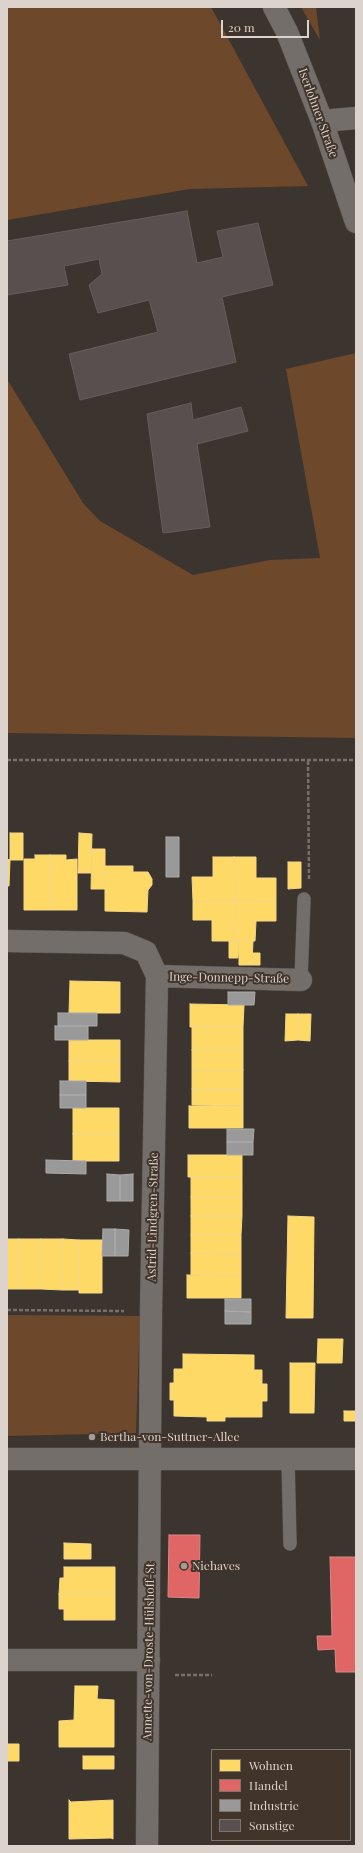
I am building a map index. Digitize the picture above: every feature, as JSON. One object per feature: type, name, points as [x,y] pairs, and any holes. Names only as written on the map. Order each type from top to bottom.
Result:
[{"type":"street","name":"Iserlohner Straße","points":[[274,7],[287,32],[322,121],[356,222]]},
{"type":"street","points":[[322,121],[356,118]]},
{"type":"street","name":"Inge-Donnepp-Straße","points":[[7,941],[124,943],[146,952],[157,976],[301,980]]},
{"type":"street","name":"Astrid-Lindgren-Straße","points":[[151,1459],[151,1311],[157,976]]},
{"type":"street","points":[[7,1459],[356,1459]]},
{"type":"street","name":"Annette-von-Droste-Hülshoff-St","points":[[147,1846],[151,1459]]},
{"type":"street","points":[[7,1660],[149,1660]]},
{"type":"lane","points":[[301,980],[304,899]]},
{"type":"lane","points":[[288,1458],[290,1544]]},
{"type":"path","points":[[7,760],[356,760]]},
{"type":"path","points":[[304,899],[309,888],[308,761]]},
{"type":"path","points":[[7,1310],[151,1311]]},
{"type":"path","points":[[172,1675],[212,1675]]},
{"type":"shaded area","points":[[7,7],[211,7],[308,186],[190,189],[7,220]]},
{"type":"shaded area","points":[[301,7],[316,7],[320,40]]},
{"type":"shaded area","points":[[356,353],[356,738],[7,733],[7,379],[83,503],[100,521],[193,575],[270,560],[320,558],[286,369]]},
{"type":"shaded area","points":[[7,1315],[140,1316],[136,1433],[7,1436]]},
{"type":"building: Wohnen","points":[[10,833],[23,833],[23,860],[10,860]]},
{"type":"building: Wohnen","points":[[79,833],[92,834],[91,873],[78,873]]},
{"type":"building: Wohnen","points":[[92,849],[105,849],[105,889],[91,889]]},
{"type":"building: Wohnen","points":[[35,855],[50,855],[50,910],[24,910],[24,859],[35,859]]},
{"type":"building: Wohnen","points":[[50,855],[66,855],[66,860],[77,859],[77,910],[50,910]]},
{"type":"building: Wohnen","points":[[213,857],[234,857],[235,900],[193,901],[192,877],[213,877]]},
{"type":"building: Wohnen","points":[[234,857],[256,857],[256,878],[276,878],[276,901],[235,900]]},
{"type":"building: Wohnen","points":[[7,859],[10,860],[9,886],[7,886]]},
{"type":"building: Wohnen","points":[[288,862],[301,862],[301,888],[288,889]]},
{"type":"building: Wohnen","points":[[105,866],[133,866],[133,872],[148,872],[152,879],[152,885],[148,890],[147,912],[105,911]]},
{"type":"building: Wohnen","points":[[235,900],[276,901],[276,921],[256,921],[255,941],[234,941]]},
{"type":"building: Wohnen","points":[[235,900],[234,941],[212,941],[212,920],[193,920],[193,901]]},
{"type":"building: Wohnen","points":[[229,941],[239,941],[238,958],[229,958]]},
{"type":"building: Wohnen","points":[[239,941],[253,941],[252,965],[239,965]]},
{"type":"building: Wohnen","points":[[252,953],[260,953],[260,965],[252,965]]},
{"type":"building: Wohnen","points":[[70,981],[120,982],[120,1013],[69,1013]]},
{"type":"building: Wohnen","points":[[190,1004],[244,1005],[243,1027],[190,1027]]},
{"type":"building: Wohnen","points":[[286,1014],[298,1014],[298,1040],[285,1041]]},
{"type":"building: Wohnen","points":[[298,1014],[311,1014],[310,1041],[298,1040]]},
{"type":"building: Wohnen","points":[[192,1027],[243,1027],[243,1050],[192,1050]]},
{"type":"building: Wohnen","points":[[69,1040],[120,1040],[120,1061],[69,1061]]},
{"type":"building: Wohnen","points":[[192,1050],[243,1050],[243,1070],[192,1071]]},
{"type":"building: Wohnen","points":[[69,1061],[120,1061],[120,1082],[69,1081]]},
{"type":"building: Wohnen","points":[[243,1070],[243,1089],[192,1089],[192,1071]]},
{"type":"building: Wohnen","points":[[192,1089],[243,1089],[243,1106],[192,1105]]},
{"type":"building: Wohnen","points":[[189,1106],[243,1106],[243,1128],[189,1128]]},
{"type":"building: Wohnen","points":[[73,1108],[119,1108],[119,1134],[73,1134]]},
{"type":"building: Wohnen","points":[[73,1134],[119,1134],[119,1161],[73,1161]]},
{"type":"building: Wohnen","points":[[188,1155],[242,1155],[242,1177],[188,1177]]},
{"type":"building: Wohnen","points":[[191,1177],[242,1177],[242,1197],[191,1197]]},
{"type":"building: Wohnen","points":[[191,1197],[242,1197],[242,1216],[191,1216]]},
{"type":"building: Wohnen","points":[[191,1216],[242,1216],[241,1235],[191,1235]]},
{"type":"building: Wohnen","points":[[288,1216],[314,1217],[313,1318],[286,1318]]},
{"type":"building: Wohnen","points":[[191,1235],[241,1235],[241,1254],[191,1253]]},
{"type":"building: Wohnen","points":[[7,1239],[19,1239],[19,1289],[7,1289]]},
{"type":"building: Wohnen","points":[[19,1239],[41,1239],[41,1289],[19,1289]]},
{"type":"building: Wohnen","points":[[41,1239],[63,1239],[62,1290],[41,1289]]},
{"type":"building: Wohnen","points":[[63,1239],[79,1240],[79,1290],[62,1290]]},
{"type":"building: Wohnen","points":[[79,1240],[102,1240],[102,1293],[79,1293]]},
{"type":"building: Wohnen","points":[[191,1253],[241,1254],[241,1276],[191,1275]]},
{"type":"building: Wohnen","points":[[187,1275],[241,1276],[241,1298],[187,1298]]},
{"type":"building: Wohnen","points":[[318,1339],[343,1339],[342,1363],[317,1363]]},
{"type":"building: Wohnen","points":[[183,1354],[254,1355],[254,1370],[262,1370],[262,1384],[267,1384],[267,1401],[262,1401],[262,1417],[225,1417],[225,1421],[207,1421],[207,1417],[174,1416],[174,1400],[170,1400],[170,1383],[174,1383],[174,1369],[183,1369]]},
{"type":"building: Wohnen","points":[[290,1363],[315,1363],[314,1413],[290,1413]]},
{"type":"building: Wohnen","points":[[344,1411],[356,1411],[356,1421],[344,1421]]},
{"type":"building: Wohnen","points":[[64,1543],[91,1544],[91,1559],[64,1559]]},
{"type":"building: Wohnen","points":[[64,1567],[115,1567],[115,1594],[59,1594],[60,1578],[64,1578]]},
{"type":"building: Wohnen","points":[[59,1594],[115,1594],[115,1620],[64,1620],[64,1609],[59,1609]]},
{"type":"building: Wohnen","points":[[75,1686],[98,1686],[97,1699],[114,1700],[114,1747],[59,1747],[59,1721],[74,1720]]},
{"type":"building: Wohnen","points":[[7,1744],[19,1744],[19,1761],[7,1761]]},
{"type":"building: Wohnen","points":[[83,1756],[114,1756],[114,1769],[83,1769]]},
{"type":"building: Wohnen","points":[[69,1800],[71,1802],[113,1800],[113,1839],[69,1839]]},
{"type":"building: Handel","name":"Niehaves","points":[[169,1535],[200,1535],[199,1598],[168,1597]]},
{"type":"building: Handel","points":[[330,1557],[356,1557],[356,1672],[336,1672],[335,1649],[318,1650],[317,1636],[332,1636]]},
{"type":"building: Industrie","points":[[166,837],[179,837],[179,877],[166,877]]},
{"type":"building: Industrie","points":[[228,992],[255,992],[254,1005],[228,1005]]},
{"type":"building: Industrie","points":[[58,1013],[97,1013],[97,1026],[58,1026]]},
{"type":"building: Industrie","points":[[55,1026],[88,1026],[88,1040],[55,1040]]},
{"type":"building: Industrie","points":[[60,1081],[86,1081],[86,1095],[60,1095]]},
{"type":"building: Industrie","points":[[60,1095],[86,1095],[86,1108],[60,1108]]},
{"type":"building: Industrie","points":[[227,1129],[254,1129],[253,1142],[227,1142]]},
{"type":"building: Industrie","points":[[227,1142],[253,1142],[253,1155],[227,1155]]},
{"type":"building: Industrie","points":[[46,1160],[86,1161],[86,1174],[46,1173]]},
{"type":"building: Industrie","points":[[107,1174],[120,1175],[120,1201],[107,1201]]},
{"type":"building: Industrie","points":[[133,1174],[133,1201],[120,1201],[120,1175]]},
{"type":"building: Industrie","points":[[103,1229],[115,1229],[115,1256],[102,1256]]},
{"type":"building: Industrie","points":[[115,1229],[129,1230],[128,1256],[115,1256]]},
{"type":"building: Industrie","points":[[225,1299],[251,1299],[251,1312],[225,1311]]},
{"type":"building: Industrie","points":[[225,1311],[251,1312],[251,1324],[225,1324]]},
{"type":"building: Sonstige","points":[[187,211],[197,263],[223,257],[217,231],[258,223],[273,285],[222,297],[236,362],[80,400],[69,354],[158,332],[149,300],[98,313],[89,285],[102,274],[99,259],[64,266],[68,285],[7,295],[7,241]]},
{"type":"building: Sonstige","points":[[191,403],[193,420],[241,407],[248,431],[197,444],[210,527],[163,533],[147,414]]},
{"type":"place","name":"Bertha-von-Suttner-Allee","points":[[92,1437]]},
{"type":"place","name":"Niehaves","points":[[184,1566]]}]
